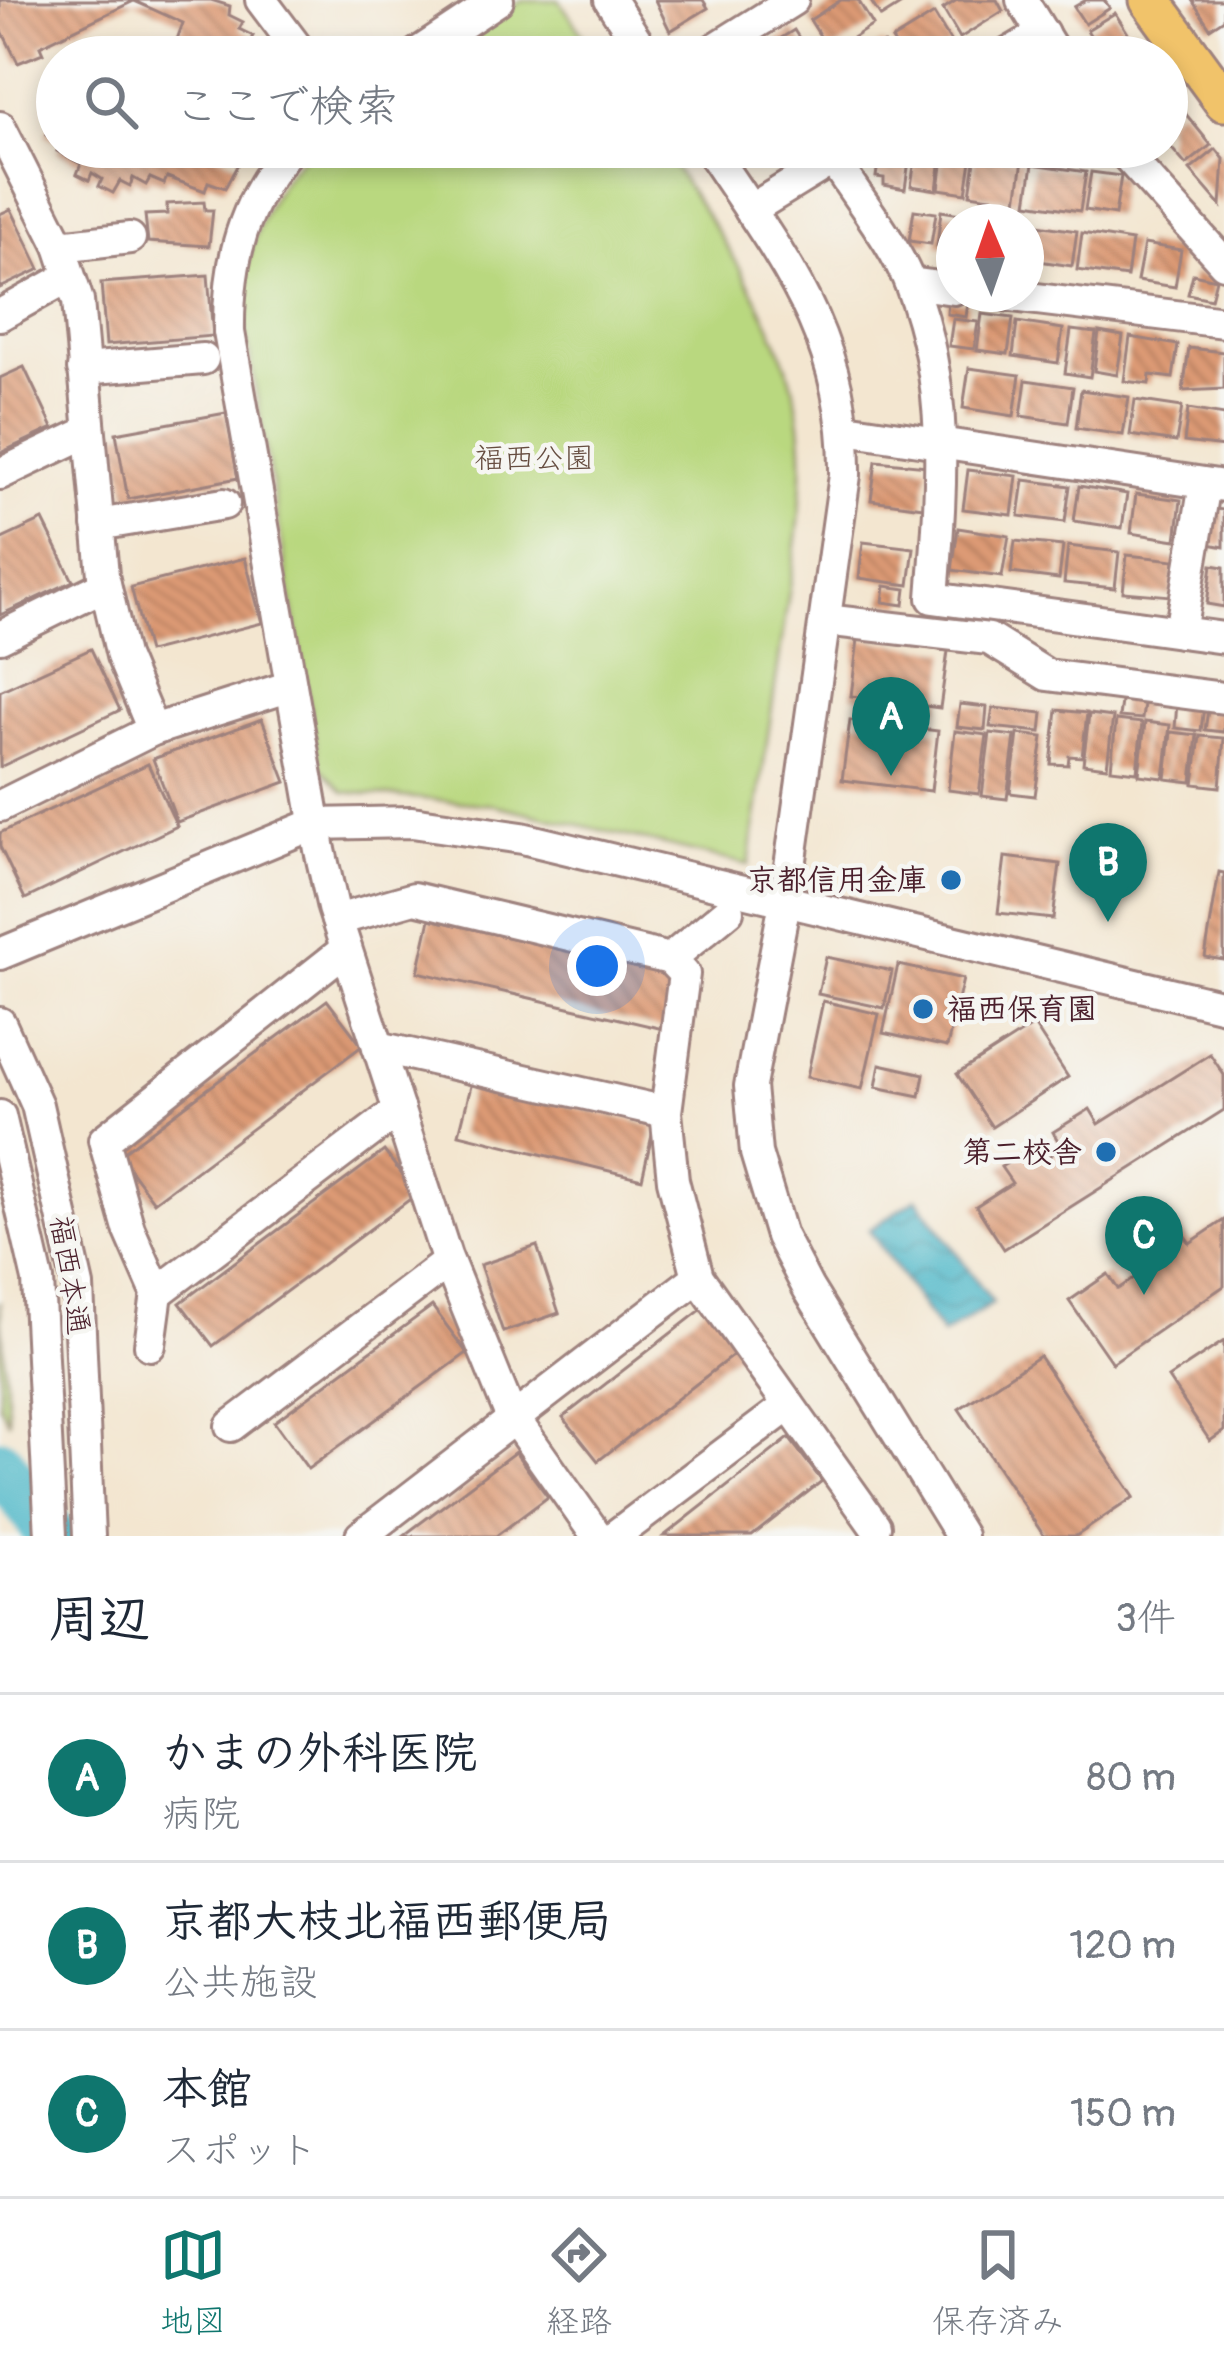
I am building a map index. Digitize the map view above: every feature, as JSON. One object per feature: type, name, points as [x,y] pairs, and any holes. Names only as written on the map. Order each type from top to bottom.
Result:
[{"type":"main road","points":[[1150,0],[1176,36]]},
{"type":"main road","points":[[1188,52],[1224,101]]},
{"type":"street","points":[[261,0],[288,36]]},
{"type":"street","points":[[444,36],[498,0]]},
{"type":"street","points":[[610,0],[633,36]]},
{"type":"street","points":[[736,36],[793,0]]},
{"type":"street","points":[[1022,0],[1044,36]]},
{"type":"street","points":[[3,140],[60,246],[78,301],[105,585],[122,656],[153,730]]},
{"type":"street","points":[[272,168],[244,222],[228,290],[229,332],[314,824],[342,934],[448,1262],[513,1417],[597,1536]]},
{"type":"street","points":[[722,168],[810,303],[841,396],[846,429],[845,475],[795,798],[785,902],[750,1086],[756,1153],[781,1236],[808,1288],[961,1536]]},
{"type":"street","points":[[750,211],[819,168]]},
{"type":"street","points":[[851,168],[910,283],[932,364],[944,444],[933,598],[1224,638]]},
{"type":"street","points":[[1132,168],[1224,263]]},
{"type":"street","points":[[60,246],[130,238]]},
{"type":"street","points":[[0,314],[49,292],[68,277]]},
{"type":"street","points":[[910,283],[936,287]]},
{"type":"street","points":[[1044,300],[1224,322]]},
{"type":"street","points":[[83,369],[203,359]]},
{"type":"street","points":[[846,429],[1215,485],[1180,632]]},
{"type":"street","points":[[0,474],[88,432]]},
{"type":"street","points":[[98,525],[224,504]]},
{"type":"street","points":[[0,637],[105,585]]},
{"type":"street","points":[[825,620],[989,639],[1047,675],[1224,698]]},
{"type":"street","points":[[0,806],[153,730],[291,686]]},
{"type":"street","points":[[0,954],[314,824],[468,827],[1224,1006]]},
{"type":"street","points":[[150,1346],[157,1294],[129,1229],[104,1140],[342,934],[414,898],[670,959],[684,974],[666,1112],[673,1180],[698,1276],[875,1526]]},
{"type":"street","points":[[670,959],[728,911]]},
{"type":"street","name":"福西本通","points":[[0,1023],[37,1105],[78,1286],[89,1536]]},
{"type":"street","points":[[378,1047],[666,1112]]},
{"type":"street","points":[[157,1294],[399,1110]]},
{"type":"street","name":"福西本通","points":[[0,1116],[38,1280],[51,1536]]},
{"type":"street","points":[[231,1426],[448,1262]]},
{"type":"street","points":[[361,1536],[698,1276]]},
{"type":"street","points":[[615,1536],[789,1405]]},
{"type":"green space","points":[[522,0],[559,0],[584,36],[470,36]]},
{"type":"green space","name":"福西公園","points":[[293,168],[674,168],[762,308],[787,367],[801,434],[797,537],[749,865],[495,805],[344,792],[320,767],[240,299],[264,216]]},
{"type":"green space","points":[[0,1301],[9,1422],[0,1405]]},
{"type":"water","points":[[917,1198],[993,1303],[942,1335],[869,1230]]},
{"type":"building","points":[[0,0],[211,0],[230,6],[229,15],[243,22],[239,29],[253,36],[178,36],[183,23],[134,1],[61,36],[36,36],[36,56],[18,63],[0,27]]},
{"type":"building","points":[[655,0],[703,0],[708,8],[670,31]]},
{"type":"building","points":[[841,0],[858,0],[873,25],[855,36],[820,36],[810,20]]},
{"type":"building","points":[[870,0],[908,0],[881,17]]},
{"type":"building","points":[[957,0],[997,0],[1003,11],[959,36],[943,9]]},
{"type":"building","points":[[1086,0],[1104,0],[1110,8],[1085,24],[1074,7]]},
{"type":"building","points":[[1192,0],[1224,0],[1224,19],[1210,28]]},
{"type":"building","points":[[1115,13],[1130,36],[1091,36],[1087,30]]},
{"type":"building","points":[[934,14],[947,36],[898,36]]},
{"type":"building","points":[[1188,117],[1211,145],[1188,163]]},
{"type":"building","points":[[1216,149],[1224,159],[1221,206],[1190,170]]},
{"type":"building","points":[[79,168],[236,168],[225,188],[208,182],[205,191],[167,177],[164,184],[150,178],[146,185],[133,178],[130,186],[120,181],[113,193],[99,186],[102,179],[92,173],[89,180],[77,174]]},
{"type":"building","points":[[877,168],[908,168],[905,189],[884,185],[884,178],[876,177]]},
{"type":"building","points":[[914,168],[940,168],[937,190],[911,186]]},
{"type":"building","points":[[942,168],[970,168],[966,193],[939,189]]},
{"type":"building","points":[[974,168],[1022,168],[1017,201],[970,194]]},
{"type":"building","points":[[1032,168],[1086,172],[1080,211],[1027,203]]},
{"type":"building","points":[[1091,172],[1121,176],[1115,215],[1085,210]]},
{"type":"building","points":[[204,202],[205,210],[213,210],[209,246],[148,242],[145,215],[167,214],[167,204]]},
{"type":"building","points":[[11,209],[40,269],[0,288],[0,214]]},
{"type":"building","points":[[914,210],[936,213],[931,244],[909,241]]},
{"type":"building","points":[[1044,226],[1077,231],[1072,266],[1044,262]]},
{"type":"building","points":[[1082,233],[1132,241],[1127,277],[1077,270]]},
{"type":"building","points":[[1144,244],[1181,250],[1175,287],[1137,281]]},
{"type":"building","points":[[1193,274],[1216,279],[1211,299],[1188,294]]},
{"type":"building","points":[[208,275],[213,336],[106,345],[101,283]]},
{"type":"building","points":[[982,314],[1013,318],[1008,354],[977,350]]},
{"type":"building","points":[[953,319],[978,322],[974,349],[949,346]]},
{"type":"building","points":[[1017,322],[1063,329],[1058,363],[1013,356]]},
{"type":"building","points":[[1071,330],[1096,333],[1090,377],[1065,373]]},
{"type":"building","points":[[1099,332],[1123,336],[1117,375],[1094,371]]},
{"type":"building","points":[[1130,337],[1178,345],[1173,378],[1150,375],[1149,384],[1124,381]]},
{"type":"building","points":[[1189,348],[1224,352],[1224,389],[1183,391]]},
{"type":"building","points":[[24,367],[53,428],[0,453],[0,378]]},
{"type":"building","points":[[969,368],[1020,375],[1014,416],[963,408]]},
{"type":"building","points":[[1026,380],[1073,387],[1068,423],[1021,416]]},
{"type":"building","points":[[1081,390],[1129,397],[1123,435],[1076,428]]},
{"type":"building","points":[[1135,400],[1182,407],[1176,442],[1130,435]]},
{"type":"building","points":[[1188,409],[1224,415],[1224,447],[1184,442]]},
{"type":"building","points":[[226,413],[238,478],[128,499],[116,433]]},
{"type":"building","points":[[876,461],[928,466],[923,507],[871,500]]},
{"type":"building","points":[[968,470],[1017,476],[1012,515],[963,509]]},
{"type":"building","points":[[1024,480],[1070,486],[1065,522],[1019,516]]},
{"type":"building","points":[[1079,486],[1127,494],[1122,528],[1074,521]]},
{"type":"building","points":[[1136,494],[1181,500],[1176,540],[1131,533]]},
{"type":"building","points":[[1215,509],[1224,510],[1224,547],[1209,544]]},
{"type":"building","points":[[43,520],[73,581],[0,615],[0,540]]},
{"type":"building","points":[[958,528],[1009,536],[1002,577],[952,570]]},
{"type":"building","points":[[1015,541],[1063,546],[1059,579],[1011,573]]},
{"type":"building","points":[[863,542],[914,548],[909,585],[859,578]]},
{"type":"building","points":[[1068,546],[1119,552],[1115,588],[1064,583]]},
{"type":"building","points":[[1127,555],[1175,560],[1171,596],[1123,592]]},
{"type":"building","points":[[245,558],[262,623],[148,652],[131,587]]},
{"type":"building","points":[[1212,565],[1224,567],[1224,607],[1207,604]]},
{"type":"building","points":[[885,586],[906,589],[904,605],[883,602]]},
{"type":"building","points":[[858,639],[948,651],[940,708],[851,696]]},
{"type":"building","points":[[91,649],[120,710],[0,767],[0,691]]},
{"type":"building","points":[[1122,694],[1145,696],[1142,719],[1119,717]]},
{"type":"building","points":[[1177,703],[1204,706],[1201,731],[1175,728]]},
{"type":"building","points":[[960,704],[987,707],[985,730],[957,727]]},
{"type":"building","points":[[993,708],[1043,713],[1041,732],[990,727]]},
{"type":"building","points":[[1057,710],[1087,713],[1082,757],[1069,756],[1068,765],[1051,764]]},
{"type":"building","points":[[1208,710],[1224,712],[1224,732],[1205,730]]},
{"type":"building","points":[[1089,714],[1113,717],[1107,767],[1083,764]]},
{"type":"building","points":[[262,719],[286,782],[177,822],[153,759]]},
{"type":"building","points":[[850,720],[938,731],[931,791],[842,780]]},
{"type":"building","points":[[1116,720],[1142,723],[1137,772],[1111,769]]},
{"type":"building","points":[[1145,722],[1170,725],[1164,778],[1139,775]]},
{"type":"building","points":[[955,731],[987,735],[979,794],[948,790]]},
{"type":"building","points":[[1171,732],[1197,735],[1192,782],[1166,779]]},
{"type":"building","points":[[990,733],[1015,736],[1007,799],[982,796]]},
{"type":"building","points":[[1018,734],[1043,737],[1035,796],[1010,793]]},
{"type":"building","points":[[1200,736],[1224,738],[1220,787],[1194,784]]},
{"type":"building","points":[[148,764],[177,826],[25,899],[0,847],[0,833]]},
{"type":"building","points":[[1005,857],[1060,864],[1053,919],[998,913]]},
{"type":"building","points":[[1219,872],[1224,873],[1224,960],[1205,957]]},
{"type":"building","points":[[430,919],[675,976],[663,1029],[418,972]]},
{"type":"building","points":[[826,957],[892,971],[884,1008],[818,994]]},
{"type":"building","points":[[898,965],[963,979],[947,1047],[883,1033]]},
{"type":"building","points":[[327,1000],[362,1046],[154,1202],[119,1155]]},
{"type":"building","points":[[823,1001],[879,1014],[862,1089],[807,1077]]},
{"type":"building","points":[[1034,1025],[1068,1077],[992,1127],[957,1074]]},
{"type":"building","name":"第二校舎","points":[[1210,1054],[1224,1075],[1224,1110],[1004,1249],[976,1206],[1012,1183],[1001,1167],[1039,1143],[1048,1157],[1062,1148],[1053,1132],[1090,1109],[1099,1124]]},
{"type":"building","points":[[880,1064],[924,1074],[920,1096],[876,1087]]},
{"type":"building","points":[[472,1082],[654,1126],[642,1179],[459,1134]]},
{"type":"building","points":[[384,1151],[417,1194],[213,1346],[180,1303]]},
{"type":"building","points":[[1224,1220],[1224,1286],[1112,1363],[1069,1301],[1108,1274],[1118,1289],[1149,1268],[1138,1252],[1177,1225],[1190,1243]]},
{"type":"building","points":[[537,1246],[559,1313],[503,1332],[480,1265]]},
{"type":"building","points":[[711,1302],[746,1345],[598,1461],[563,1417]]},
{"type":"building","points":[[432,1306],[467,1353],[308,1469],[274,1422]]},
{"type":"building","points":[[1224,1341],[1224,1431],[1210,1441],[1168,1378]]},
{"type":"building","points":[[1039,1356],[1134,1497],[1076,1536],[1044,1536],[959,1409]]},
{"type":"building","points":[[789,1438],[822,1481],[752,1536],[664,1536]]},
{"type":"building","points":[[515,1452],[548,1497],[496,1536],[403,1536]]},
{"type":"waterway","points":[[0,1464],[52,1536]]},
{"type":"place","name":"かまの外科医院","points":[[891,776]]},
{"type":"place","name":"京都信用金庫","points":[[951,880]]},
{"type":"place","name":"京都大枝北福西郵便局","points":[[1108,922]]},
{"type":"place","name":"福西保育園","points":[[923,1009]]},
{"type":"place","name":"第二校舎","points":[[1106,1152]]},
{"type":"place","name":"本館","points":[[1144,1295]]}]
